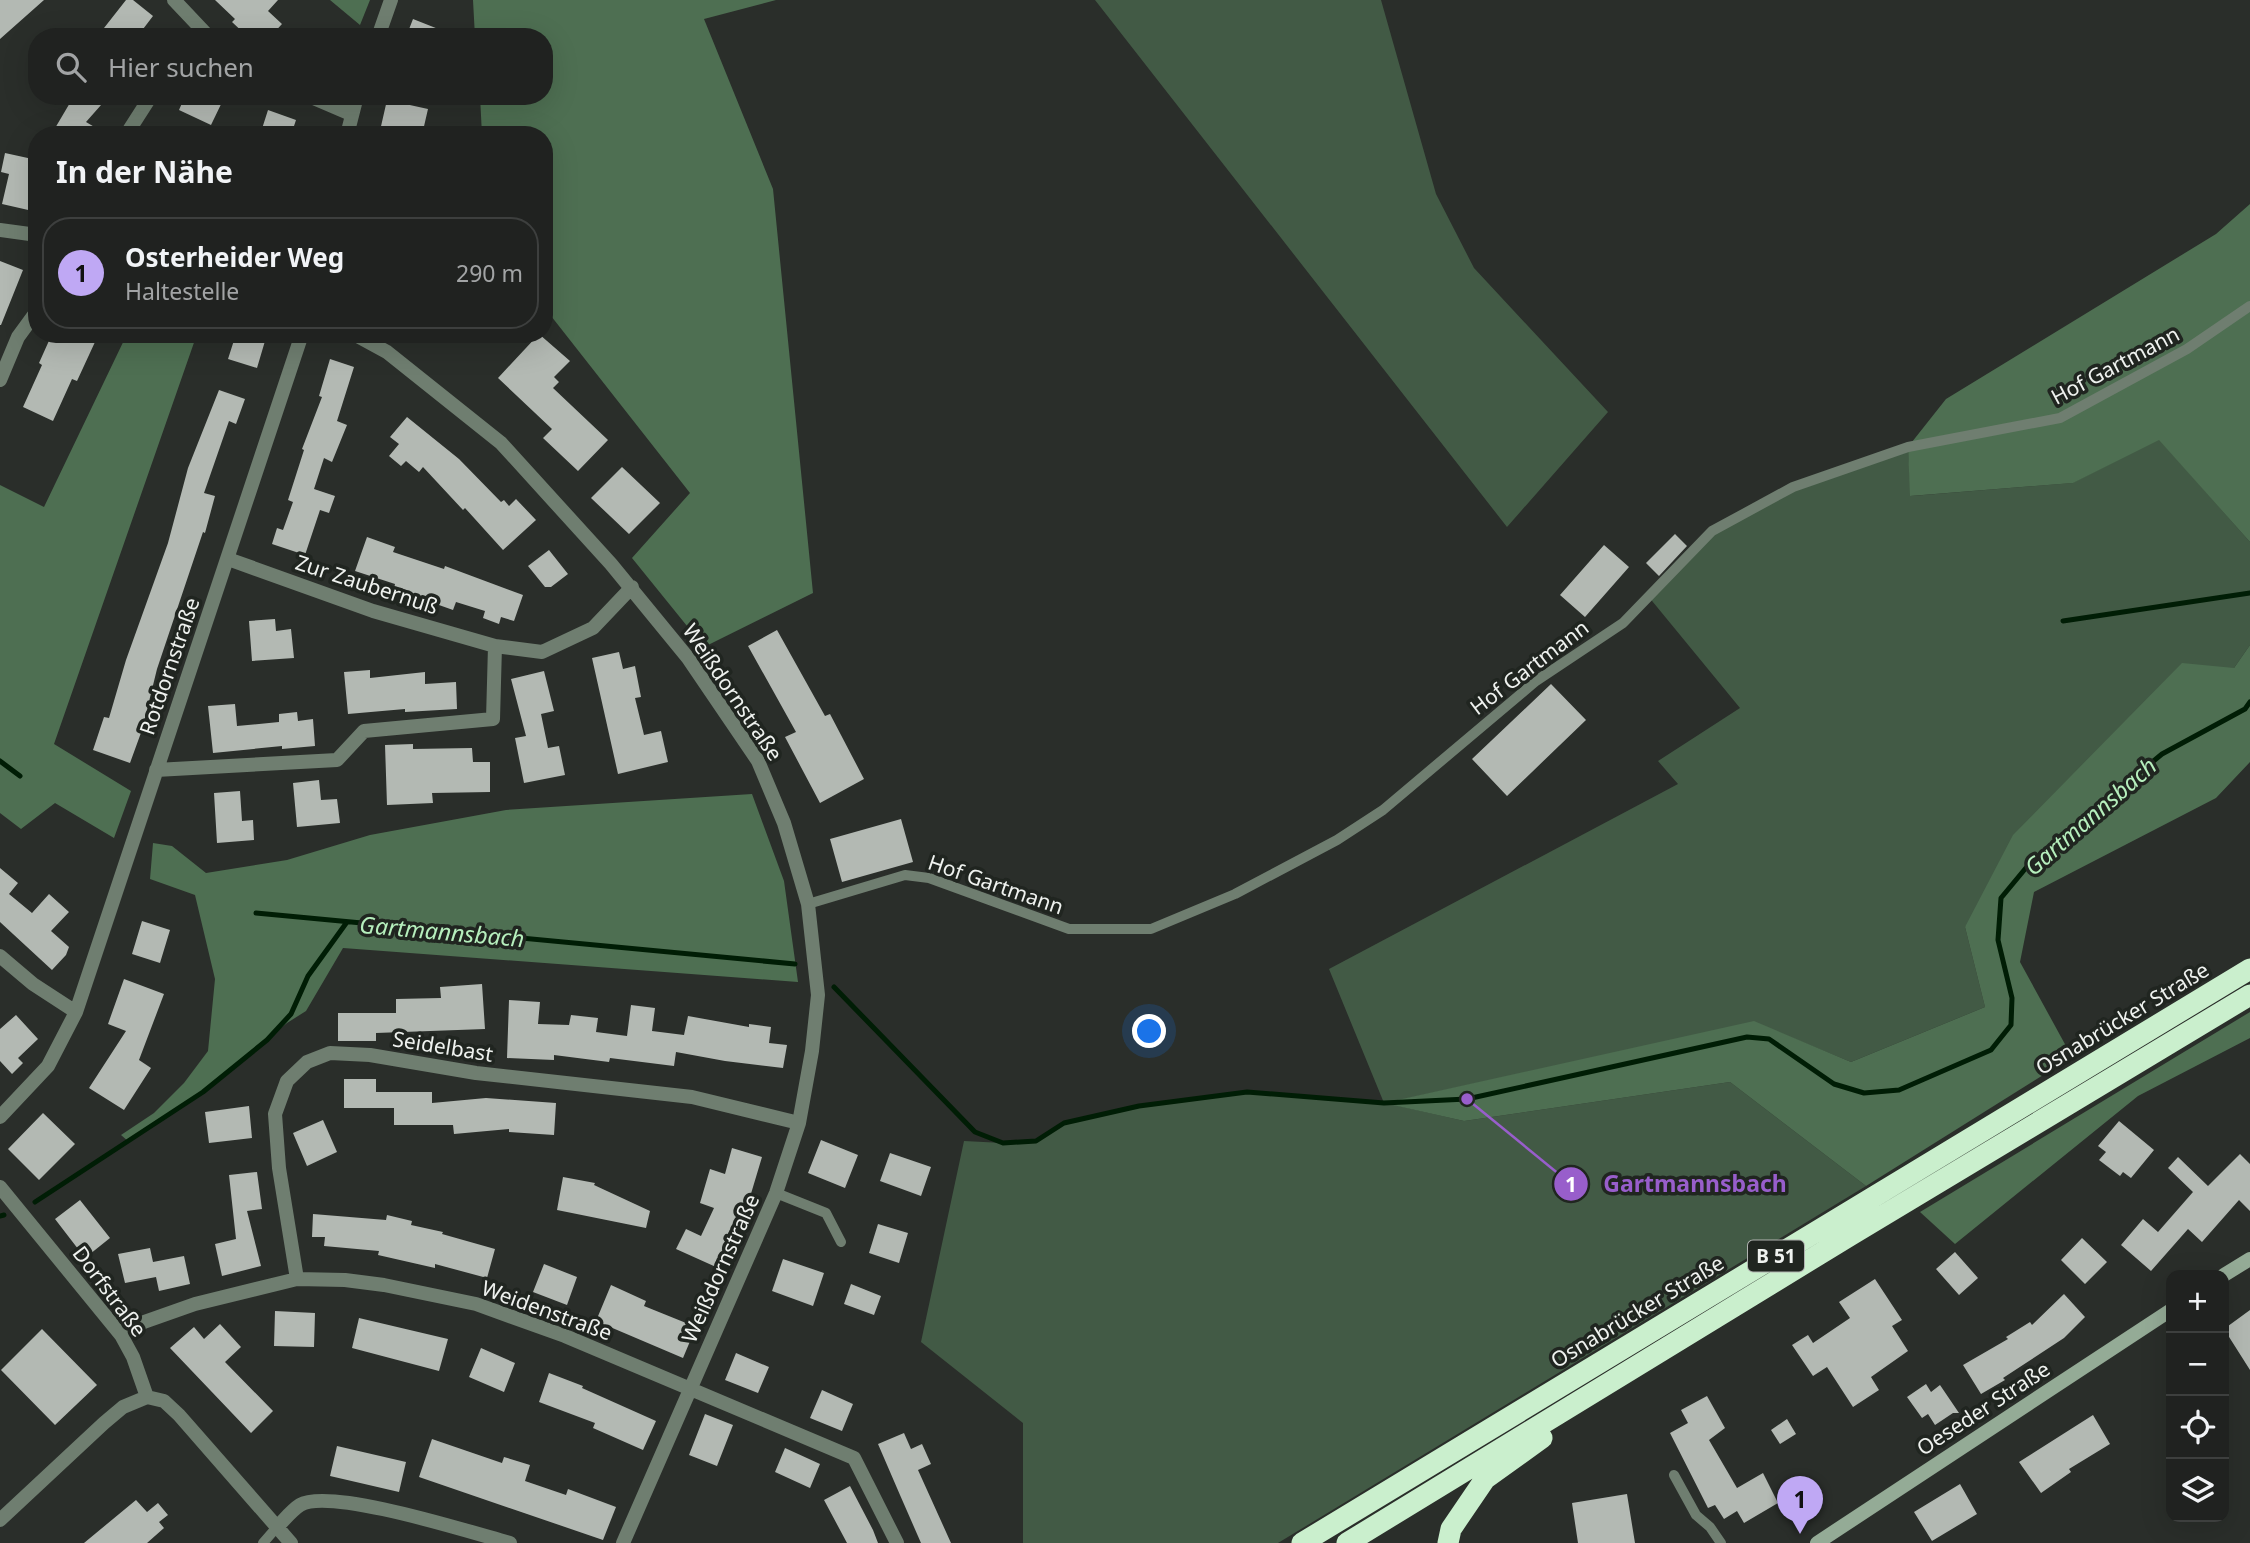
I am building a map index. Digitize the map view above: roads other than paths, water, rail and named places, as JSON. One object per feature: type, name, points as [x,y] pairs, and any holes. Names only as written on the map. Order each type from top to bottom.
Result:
[{"type":"highway","name":"Osnabrücker Straße","points":[[1302,1543],[2250,969]]},
{"type":"highway","name":"B 51","points":[[1347,1543],[2250,995]]},
{"type":"highway","points":[[1448,1543],[1451,1529],[1485,1479],[1671,1344]]},
{"type":"street","points":[[174,0],[198,28]]},
{"type":"street","points":[[381,28],[391,0]]},
{"type":"street","points":[[132,126],[145,105]]},
{"type":"street","points":[[330,105],[351,114]]},
{"type":"street","points":[[348,126],[354,105]]},
{"type":"street","points":[[0,230],[28,234]]},
{"type":"street","points":[[0,380],[18,337],[28,323]]},
{"type":"street","name":"Rotdornstraße","points":[[0,1117],[48,1066],[76,1012],[299,343]]},
{"type":"street","name":"Weißdornstraße","points":[[370,343],[387,352],[501,443],[632,587],[688,658],[758,761],[784,823],[808,904],[818,995],[812,1051],[799,1123],[776,1193],[623,1543]]},
{"type":"street","name":"Zur Zaubernuß","points":[[228,559],[373,611],[495,646],[542,652],[593,628],[632,587]]},
{"type":"street","points":[[156,770],[337,760],[364,731],[493,719],[495,646]]},
{"type":"street","points":[[0,956],[33,984],[76,1012]]},
{"type":"street","name":"Seidelbast","points":[[297,1279],[279,1168],[275,1114],[287,1081],[307,1062],[330,1053],[370,1055],[476,1073],[692,1097],[799,1123]]},
{"type":"street","name":"Dorfstraße","points":[[0,1186],[121,1335],[133,1357],[146,1397]]},
{"type":"street","points":[[2229,1272],[2250,1259]]},
{"type":"street","name":"Weidenstraße","points":[[121,1335],[144,1322],[195,1304],[297,1279],[384,1284],[476,1304],[565,1336],[854,1458],[897,1543]]},
{"type":"street","name":"Oeseder Straße","points":[[1818,1543],[2166,1313]]},
{"type":"street","points":[[0,1520],[104,1423],[123,1407],[146,1397],[164,1401],[179,1415],[291,1543]]},
{"type":"street","points":[[277,1527],[301,1504],[320,1500],[359,1504],[510,1543]]},
{"type":"lane","name":"Hof Gartmann","points":[[808,904],[905,875],[929,878],[1069,929],[1151,929],[1235,894],[1337,840],[1383,810],[1536,681],[1623,623],[1712,531],[1793,487],[1908,447],[2060,418],[2187,349],[2250,306]]},
{"type":"lane","points":[[776,1193],[825,1213],[841,1242]]},
{"type":"lane","points":[[1674,1475],[1696,1515],[1710,1527],[1721,1543]]},
{"type":"lane","points":[[263,1543],[277,1527]]},
{"type":"waterway","points":[[2063,621],[2250,593]]},
{"type":"waterway","name":"Gartmannsbach","points":[[834,987],[975,1132],[1003,1143],[1036,1141],[1064,1123],[1139,1106],[1247,1092],[1384,1103],[1467,1099],[1747,1037],[1769,1039],[1834,1084],[1864,1093],[1899,1090],[1991,1050],[2011,1025],[2012,998],[1998,940],[2001,898],[2030,863],[2162,754],[2245,709],[2250,702]]},
{"type":"waterway","points":[[0,761],[20,776]]},
{"type":"waterway","name":"Gartmannsbach","points":[[256,913],[795,964]]},
{"type":"waterway","name":"Gartmannsbach","points":[[35,1202],[203,1092],[267,1040],[291,1014],[308,976],[347,922]]},
{"type":"waterway","name":"Gartmannsbach","points":[[0,1216],[4,1215]]},
{"type":"place","name":"Gartmannsbach","points":[[1467,1099]]},
{"type":"place","name":"Osterheider Weg","points":[[1800,1534]]}]
